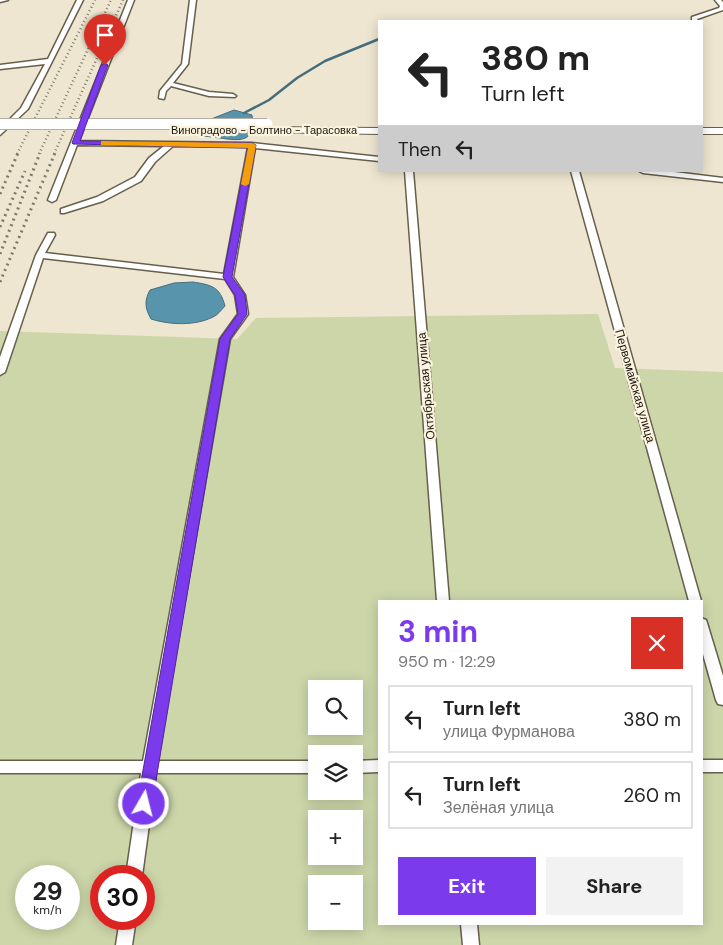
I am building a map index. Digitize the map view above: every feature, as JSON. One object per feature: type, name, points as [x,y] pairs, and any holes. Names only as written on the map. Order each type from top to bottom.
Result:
[{"type":"main road","name":"Виноградово - Болтино - Тарасовка","points":[[0,124],[267,127],[378,131]]},
{"type":"main road","name":"Виноградово - Болтино - Тарасовка","points":[[0,131],[378,125]]},
{"type":"main road","points":[[703,125],[723,125]]},
{"type":"main road","points":[[703,131],[723,132]]},
{"type":"street","points":[[0,0],[5,0]]},
{"type":"street","points":[[0,131],[24,108],[80,0]]},
{"type":"street","points":[[52,200],[131,0]]},
{"type":"street","points":[[162,98],[164,92],[185,64],[193,0]]},
{"type":"street","points":[[695,20],[694,18],[700,14],[721,9],[723,6],[718,0]]},
{"type":"street","points":[[0,67],[50,61]]},
{"type":"street","points":[[170,84],[206,94],[224,97],[234,96]]},
{"type":"street","points":[[75,143],[252,145],[378,159]]},
{"type":"street","points":[[64,211],[100,199],[138,179],[152,160],[172,144]]},
{"type":"street","points":[[136,865],[149,768],[225,339],[243,314],[240,295],[228,277],[252,145]]},
{"type":"street","name":"Октябрьская улица","points":[[409,172],[443,600]]},
{"type":"street","name":"Первомайская улица","points":[[575,172],[695,600]]},
{"type":"street","points":[[653,172],[723,180]]},
{"type":"street","points":[[0,372],[40,255],[50,235]]},
{"type":"street","points":[[40,255],[228,277]]},
{"type":"street","points":[[703,629],[723,700]]},
{"type":"street","points":[[363,767],[378,766]]},
{"type":"street","points":[[703,766],[723,766]]},
{"type":"street","points":[[0,767],[308,767]]},
{"type":"street","points":[[469,925],[470,945]]},
{"type":"street","points":[[124,945],[126,930]]},
{"type":"green space","points":[[598,314],[615,368],[723,372],[723,945],[0,945],[0,331],[237,339],[256,318]]},
{"type":"water","points":[[234,110],[252,115],[252,131],[245,138],[227,139],[193,133],[206,121]]},
{"type":"water","points":[[193,282],[205,284],[218,291],[225,306],[218,314],[206,320],[190,323],[174,323],[151,319],[146,304],[150,290],[174,283]]},
{"type":"waterway","points":[[244,113],[269,100],[297,78],[325,61],[378,39]]},
{"type":"railway","points":[[17,154],[95,0]]},
{"type":"railway","points":[[39,154],[111,0]]},
{"type":"railway","points":[[54,154],[123,0]]},
{"type":"railway","points":[[0,194],[18,153]]},
{"type":"railway","points":[[0,254],[40,153]]},
{"type":"railway","points":[[0,282],[55,153]]},
{"type":"railway","points":[[0,227],[25,171]]},
{"type":"slow traffic","points":[[104,143],[252,145],[245,184]]},
{"type":"route","points":[[105,65],[75,143],[252,145],[228,277],[240,295],[243,314],[225,339],[144,804]]}]
